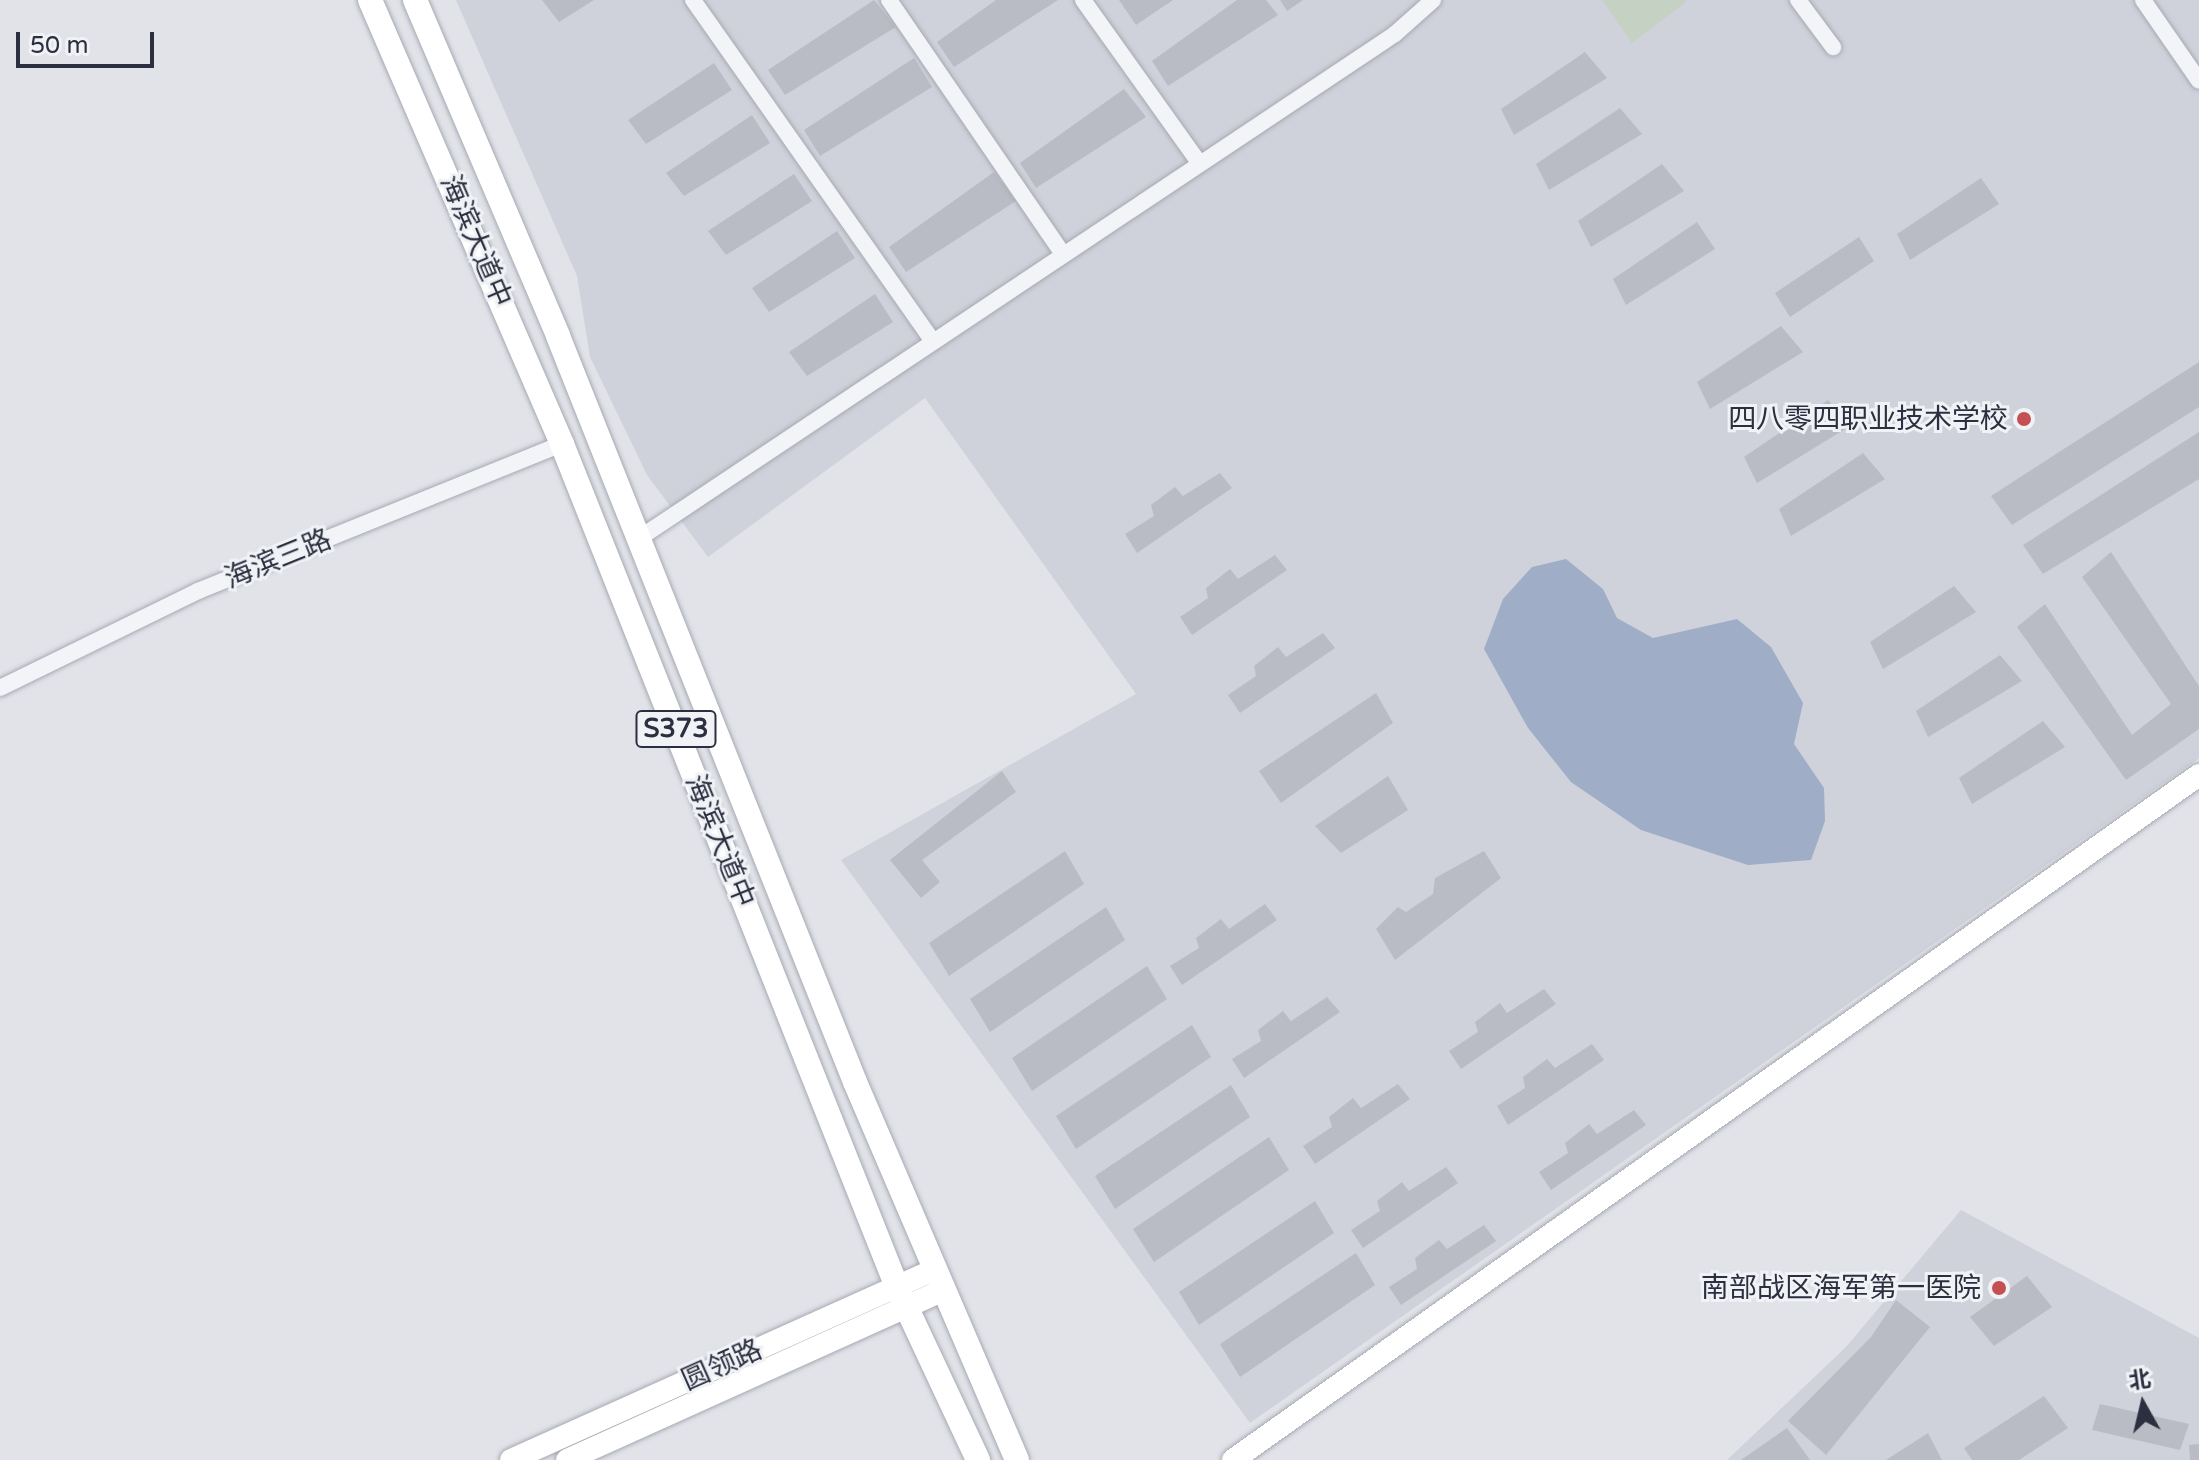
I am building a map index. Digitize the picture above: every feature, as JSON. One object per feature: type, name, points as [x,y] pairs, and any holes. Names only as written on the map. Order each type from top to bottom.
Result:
[{"type":"main road","name":"海滨大道中","points":[[370,0],[562,444],[902,1297],[978,1460]]},
{"type":"main road","name":"海滨大道中","points":[[415,0],[638,539],[938,1280],[1017,1460]]},
{"type":"street","points":[[693,0],[933,341]]},
{"type":"street","points":[[889,0],[1063,254]]},
{"type":"street","points":[[1083,0],[1200,164]]},
{"type":"street","points":[[638,539],[1395,34],[1433,0]]},
{"type":"street","points":[[1798,0],[1833,47]]},
{"type":"street","points":[[2143,0],[2199,81]]},
{"type":"street","name":"海滨三路","points":[[0,688],[198,591],[562,444]]},
{"type":"street","points":[[1233,1460],[2199,775]]},
{"type":"street","name":"圆领路","points":[[567,1460],[938,1280]]},
{"type":"street","name":"圆领路","points":[[511,1460],[902,1297]]},
{"type":"shaded area","points":[[456,0],[2199,0],[2199,758],[1250,1423],[841,860],[1136,694],[925,398],[708,557],[647,475],[590,357],[577,276]]},
{"type":"shaded area","name":"南部战区海军第一医院","points":[[1961,1210],[2199,1338],[2199,1460],[1727,1460],[1846,1347]]},
{"type":"green space","points":[[1602,0],[1685,0],[1686,2],[1632,43]]},
{"type":"water","points":[[1566,559],[1603,589],[1617,618],[1653,638],[1737,619],[1771,647],[1803,703],[1794,744],[1824,788],[1825,821],[1811,860],[1748,865],[1641,830],[1571,782],[1528,728],[1484,649],[1503,599],[1532,567]]},
{"type":"building","points":[[542,0],[594,0],[559,22]]},
{"type":"building","points":[[874,0],[896,27],[785,95],[768,70]]},
{"type":"building","points":[[996,0],[1058,0],[954,67],[937,42]]},
{"type":"building","points":[[1119,0],[1173,0],[1136,25]]},
{"type":"building","points":[[1237,0],[1266,0],[1278,15],[1168,86],[1152,61]]},
{"type":"building","points":[[1280,0],[1303,0],[1287,11]]},
{"type":"building","points":[[1585,52],[1607,78],[1514,135],[1501,109]]},
{"type":"building","points":[[914,58],[932,87],[820,156],[804,130]]},
{"type":"building","points":[[714,63],[732,90],[646,144],[628,120]]},
{"type":"building","points":[[1124,89],[1146,117],[1036,188],[1020,163]]},
{"type":"building","points":[[1620,108],[1642,134],[1549,190],[1536,164]]},
{"type":"building","points":[[752,115],[770,143],[684,196],[666,173]]},
{"type":"building","points":[[1662,164],[1684,191],[1591,247],[1578,221]]},
{"type":"building","points":[[994,172],[1016,201],[906,272],[889,247]]},
{"type":"building","points":[[794,174],[812,201],[726,255],[708,231]]},
{"type":"building","points":[[1981,178],[1999,204],[1910,260],[1897,234]]},
{"type":"building","points":[[1697,222],[1715,249],[1626,305],[1613,279]]},
{"type":"building","points":[[837,231],[855,258],[769,312],[752,288]]},
{"type":"building","points":[[1859,237],[1874,261],[1790,317],[1775,293]]},
{"type":"building","points":[[875,294],[893,322],[807,376],[789,352]]},
{"type":"building","points":[[1781,326],[1803,352],[1710,409],[1697,382]]},
{"type":"building","points":[[2199,362],[2199,407],[2012,525],[1991,496]]},
{"type":"building","points":[[1828,400],[1850,426],[1757,483],[1744,457]]},
{"type":"building","points":[[2199,432],[2199,479],[2043,574],[2023,545]]},
{"type":"building","points":[[1863,453],[1885,479],[1791,536],[1779,509]]},
{"type":"building","points":[[1220,473],[1232,488],[1137,553],[1125,534],[1154,516],[1151,505],[1175,487],[1183,496]]},
{"type":"building","points":[[2111,552],[2199,686],[2199,729],[2126,780],[2017,627],[2045,604],[2132,735],[2171,704],[2082,577]]},
{"type":"building","points":[[1275,555],[1287,570],[1192,635],[1180,617],[1208,598],[1206,588],[1230,569],[1238,579]]},
{"type":"building","points":[[1954,586],[1976,612],[1883,669],[1870,642]]},
{"type":"building","points":[[1323,633],[1335,648],[1240,713],[1228,695],[1256,676],[1254,666],[1278,647],[1286,657]]},
{"type":"building","points":[[2000,655],[2022,681],[1928,737],[1916,711]]},
{"type":"building","points":[[1376,693],[1393,723],[1281,803],[1259,771]]},
{"type":"building","points":[[2043,721],[2065,747],[1972,804],[1959,778]]},
{"type":"building","points":[[1002,771],[1016,792],[922,860],[940,882],[921,898],[890,860]]},
{"type":"building","points":[[1388,776],[1408,810],[1341,853],[1315,826]]},
{"type":"building","points":[[1065,851],[1084,884],[949,976],[929,943]]},
{"type":"building","points":[[1484,851],[1501,878],[1395,960],[1376,929],[1398,907],[1406,912],[1433,894],[1435,878]]},
{"type":"building","points":[[1265,904],[1277,920],[1182,985],[1170,966],[1199,948],[1196,938],[1221,919],[1229,929]]},
{"type":"building","points":[[1106,907],[1125,940],[990,1032],[970,999]]},
{"type":"building","points":[[1147,966],[1167,999],[1032,1091],[1012,1058]]},
{"type":"building","points":[[1544,989],[1556,1004],[1461,1069],[1449,1051],[1478,1032],[1475,1022],[1500,1003],[1507,1013]]},
{"type":"building","points":[[1327,997],[1340,1012],[1244,1078],[1232,1059],[1261,1041],[1258,1030],[1283,1011],[1291,1021]]},
{"type":"building","points":[[1192,1025],[1211,1057],[1076,1149],[1056,1116]]},
{"type":"building","points":[[1592,1044],[1604,1060],[1508,1125],[1497,1106],[1525,1088],[1523,1077],[1547,1059],[1555,1068]]},
{"type":"building","points":[[1398,1084],[1410,1099],[1315,1164],[1303,1146],[1332,1127],[1329,1117],[1353,1098],[1361,1108]]},
{"type":"building","points":[[1231,1085],[1250,1117],[1115,1209],[1095,1176]]},
{"type":"building","points":[[1634,1110],[1646,1125],[1551,1190],[1539,1172],[1568,1153],[1565,1143],[1589,1124],[1597,1134]]},
{"type":"building","points":[[1269,1137],[1289,1170],[1154,1262],[1133,1229]]},
{"type":"building","points":[[1446,1167],[1458,1183],[1363,1248],[1351,1230],[1380,1211],[1377,1201],[1402,1182],[1409,1191]]},
{"type":"building","points":[[1315,1201],[1334,1233],[1199,1325],[1179,1292]]},
{"type":"building","points":[[1484,1225],[1496,1241],[1401,1305],[1389,1287],[1417,1269],[1415,1258],[1439,1240],[1447,1249]]},
{"type":"building","points":[[1356,1253],[1375,1285],[1240,1377],[1220,1344]]},
{"type":"building","points":[[2027,1276],[2052,1307],[1994,1346],[1970,1317]]},
{"type":"building","points":[[1896,1300],[1930,1327],[1826,1455],[1788,1421],[1871,1337]]},
{"type":"building","points":[[2044,1396],[2068,1428],[2019,1460],[1972,1460],[1964,1448]]},
{"type":"building","points":[[2100,1404],[2189,1424],[2180,1450],[2092,1430]]},
{"type":"building","points":[[1787,1428],[1810,1460],[1741,1460]]},
{"type":"building","points":[[1928,1433],[1942,1460],[1886,1460]]},
{"type":"building","points":[[2199,1444],[2199,1460],[2190,1460],[2189,1445]]},
{"type":"place","name":"四八零四职业技术学校","points":[[2024,419]]},
{"type":"place","name":"南部战区海军第一医院","points":[[1999,1288]]}]
